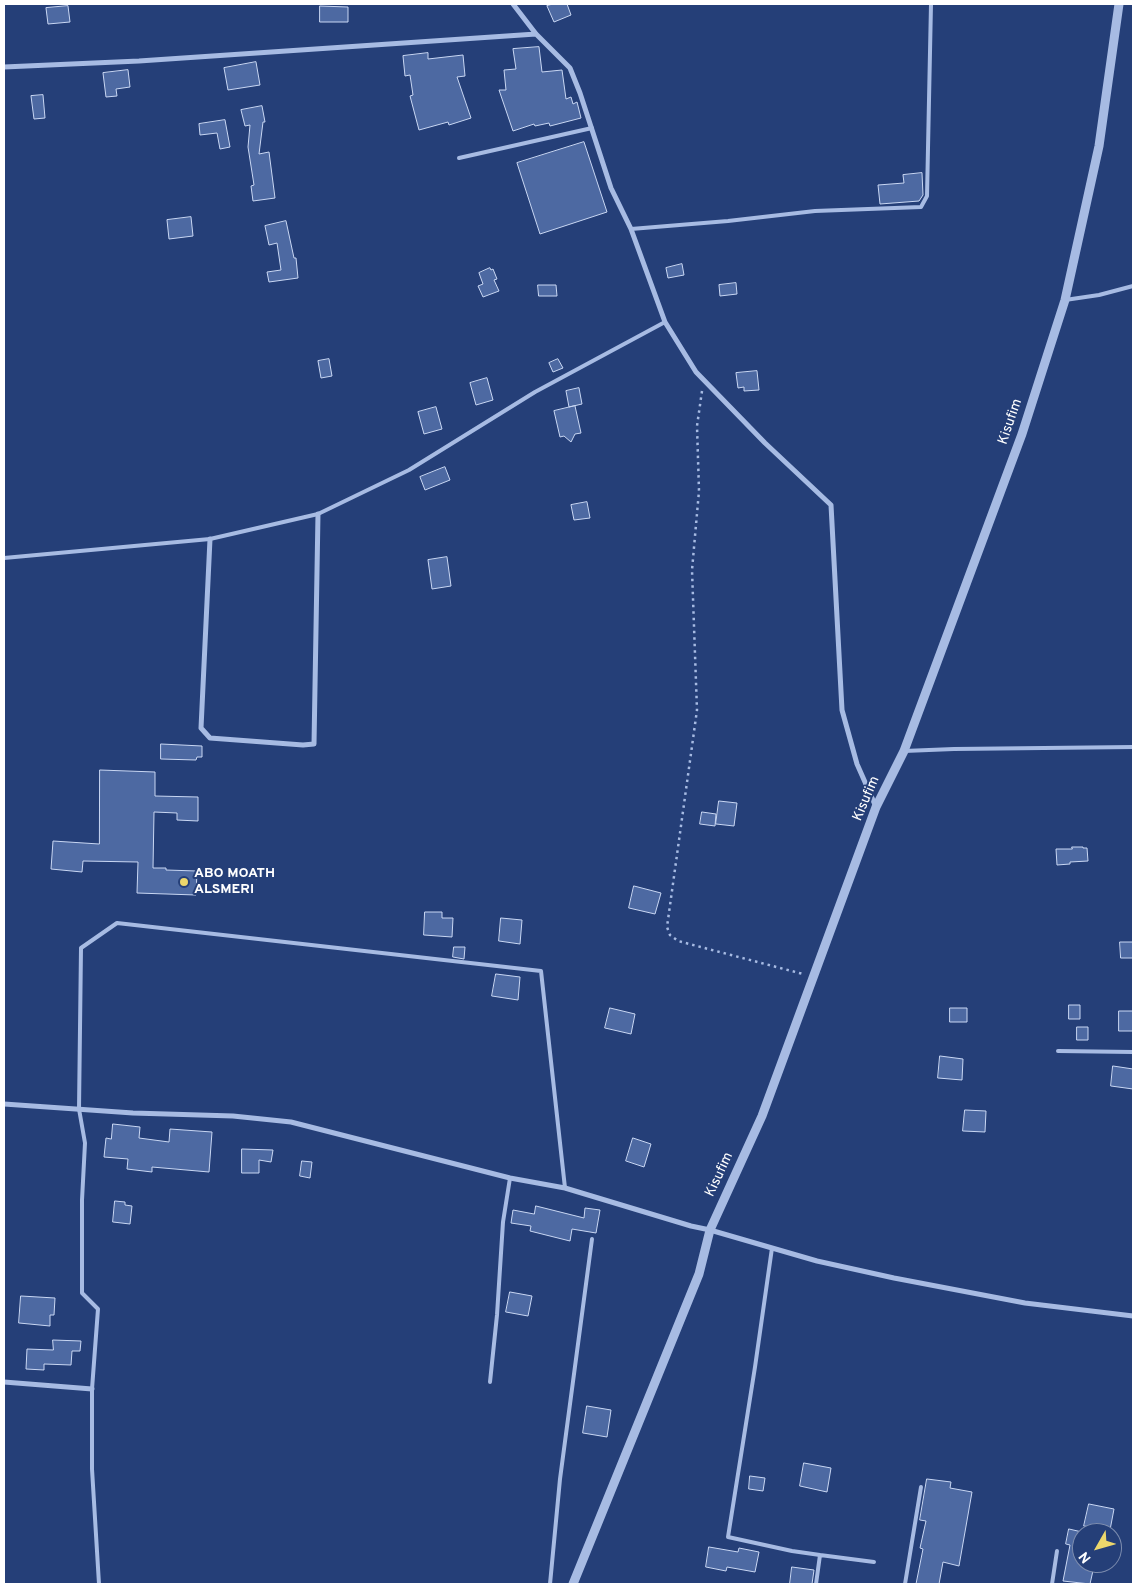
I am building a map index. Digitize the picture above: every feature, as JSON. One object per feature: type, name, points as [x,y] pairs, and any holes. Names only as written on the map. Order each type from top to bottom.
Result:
[{"type":"street","points":[[513,4],[536,34],[570,68],[611,188],[630,229],[664,322],[696,372],[765,443],[832,505],[842,710],[856,764],[876,807]]},
{"type":"street","name":"Kisufim","points":[[573,1584],[699,1274],[710,1230],[762,1116],[876,807],[904,751],[1022,434],[1066,300],[1099,146],[1119,4]]},
{"type":"street","points":[[4,67],[139,61],[536,34]]},
{"type":"street","points":[[210,539],[201,728],[210,738],[314,744],[318,514]]},
{"type":"street","points":[[4,1104],[174,1115],[233,1116],[291,1122],[510,1178],[565,1188],[690,1226],[817,1261],[1025,1303],[1133,1316]]},
{"type":"street","points":[[4,1382],[92,1389]]},
{"type":"lane","points":[[630,229],[728,221],[815,211],[921,207],[927,196],[931,4]]},
{"type":"lane","points":[[460,158],[592,128]]},
{"type":"lane","points":[[1066,300],[1099,295],[1133,286]]},
{"type":"lane","points":[[4,558],[210,539],[318,514],[409,470],[535,392],[664,322]]},
{"type":"lane","points":[[904,751],[1133,747]]},
{"type":"lane","points":[[99,1584],[92,1469],[92,1389],[98,1309],[82,1293],[82,1200],[85,1143],[79,1109],[81,948],[117,923],[541,971],[565,1188]]},
{"type":"lane","points":[[1058,1051],[1133,1052]]},
{"type":"lane","points":[[490,1382],[497,1315],[503,1222],[510,1178]]},
{"type":"lane","points":[[550,1584],[560,1479],[592,1239]]},
{"type":"lane","points":[[772,1248],[728,1538],[792,1551],[874,1562]]},
{"type":"lane","points":[[905,1584],[921,1487]]},
{"type":"lane","points":[[1052,1584],[1057,1551]]},
{"type":"lane","points":[[816,1584],[820,1555]]},
{"type":"path","points":[[704,380],[696,426],[699,491],[692,570],[697,710],[666,927],[670,935],[678,941],[814,978]]},
{"type":"building","points":[[567,4],[571,15],[554,22],[547,6]]},
{"type":"building","points":[[68,6],[70,22],[48,24],[46,8]]},
{"type":"building","points":[[320,6],[348,7],[348,22],[320,22]]},
{"type":"building","points":[[539,47],[542,72],[562,70],[566,99],[571,97],[573,104],[577,102],[581,118],[550,126],[549,123],[535,126],[534,124],[513,131],[499,90],[506,90],[504,70],[516,69],[513,49]]},
{"type":"building","points":[[428,53],[428,59],[463,55],[465,76],[457,77],[471,118],[449,125],[448,122],[419,130],[410,96],[413,95],[410,75],[405,76],[403,56]]},
{"type":"building","points":[[256,62],[260,85],[228,90],[224,68]]},
{"type":"building","points":[[128,70],[130,87],[116,89],[117,96],[106,97],[103,73]]},
{"type":"building","points":[[43,95],[45,118],[34,119],[31,96]]},
{"type":"building","points":[[262,106],[265,122],[263,122],[259,154],[269,152],[275,198],[253,201],[251,186],[254,185],[248,147],[250,125],[245,126],[241,110]]},
{"type":"building","points":[[225,120],[230,147],[220,149],[217,133],[200,135],[199,124]]},
{"type":"building","points":[[584,142],[607,212],[540,234],[517,163]]},
{"type":"building","points":[[922,173],[923,195],[919,201],[880,204],[878,185],[904,183],[903,175]]},
{"type":"building","points":[[191,217],[193,236],[169,239],[167,220]]},
{"type":"building","points":[[286,221],[294,258],[296,258],[298,278],[269,282],[267,272],[281,270],[277,243],[269,245],[265,226]]},
{"type":"building","points":[[682,264],[684,275],[668,278],[666,268]]},
{"type":"building","points":[[490,268],[491,270],[493,269],[497,279],[494,280],[499,291],[483,297],[478,286],[483,284],[479,273]]},
{"type":"building","points":[[736,283],[737,294],[720,296],[719,285]]},
{"type":"building","points":[[538,285],[556,285],[557,296],[539,296]]},
{"type":"building","points":[[329,359],[332,376],[321,378],[318,361]]},
{"type":"building","points":[[558,359],[563,368],[553,372],[549,363]]},
{"type":"building","points":[[757,371],[759,390],[744,391],[744,387],[738,388],[736,373]]},
{"type":"building","points":[[487,378],[493,400],[476,405],[470,383]]},
{"type":"building","points":[[579,388],[582,404],[569,407],[566,391]]},
{"type":"building","points":[[575,406],[581,433],[575,434],[571,442],[564,436],[560,437],[554,411]]},
{"type":"building","points":[[436,407],[442,429],[424,434],[418,412]]},
{"type":"building","points":[[445,467],[450,480],[425,490],[420,477]]},
{"type":"building","points":[[587,502],[590,518],[574,520],[571,505]]},
{"type":"building","points":[[447,557],[451,586],[432,589],[428,560]]},
{"type":"building","points":[[161,744],[202,746],[202,757],[197,757],[196,760],[161,759]]},
{"type":"building","points":[[100,770],[155,772],[155,796],[198,797],[198,821],[177,820],[177,813],[154,812],[153,868],[197,871],[196,895],[137,893],[138,862],[83,861],[82,872],[51,869],[53,841],[99,844]]},
{"type":"building","points":[[719,801],[737,803],[734,826],[716,824]]},
{"type":"building","points":[[702,812],[716,814],[715,826],[700,824]]},
{"type":"building","points":[[1072,847],[1087,848],[1088,861],[1057,865],[1056,849],[1072,849]]},
{"type":"building","points":[[634,886],[661,893],[655,914],[629,908]]},
{"type":"building","points":[[425,912],[442,912],[442,918],[453,918],[452,937],[424,935]]},
{"type":"building","points":[[501,918],[522,920],[520,944],[499,941]]},
{"type":"building","points":[[1120,942],[1133,942],[1133,958],[1121,958]]},
{"type":"building","points":[[454,947],[465,947],[464,959],[453,957]]},
{"type":"building","points":[[496,974],[520,977],[518,1000],[492,996]]},
{"type":"building","points":[[1069,1005],[1080,1005],[1080,1019],[1069,1019]]},
{"type":"building","points":[[610,1008],[635,1014],[631,1034],[605,1028]]},
{"type":"building","points":[[950,1008],[967,1008],[967,1022],[950,1022]]},
{"type":"building","points":[[1119,1011],[1133,1011],[1133,1031],[1119,1031]]},
{"type":"building","points":[[1077,1027],[1088,1027],[1088,1040],[1077,1040]]},
{"type":"building","points":[[940,1056],[963,1059],[962,1080],[938,1078]]},
{"type":"building","points":[[1113,1066],[1133,1069],[1133,1089],[1111,1086]]},
{"type":"building","points":[[965,1110],[986,1111],[985,1132],[963,1131]]},
{"type":"building","points":[[113,1124],[140,1127],[139,1138],[169,1142],[170,1129],[212,1132],[209,1172],[152,1167],[152,1172],[127,1169],[128,1159],[104,1157],[106,1138],[111,1139]]},
{"type":"building","points":[[633,1138],[651,1144],[644,1167],[626,1161]]},
{"type":"building","points":[[242,1149],[273,1150],[271,1162],[259,1160],[259,1173],[242,1173]]},
{"type":"building","points":[[302,1161],[312,1162],[310,1178],[300,1176]]},
{"type":"building","points":[[115,1201],[125,1202],[125,1205],[132,1206],[130,1224],[113,1222]]},
{"type":"building","points":[[536,1206],[584,1218],[585,1208],[600,1210],[596,1233],[572,1229],[570,1241],[530,1231],[531,1226],[511,1223],[513,1210],[534,1214]]},
{"type":"building","points":[[510,1292],[532,1296],[528,1316],[506,1312]]},
{"type":"building","points":[[21,1296],[55,1298],[54,1315],[50,1315],[50,1326],[19,1323]]},
{"type":"building","points":[[53,1340],[81,1341],[80,1351],[72,1351],[71,1365],[44,1364],[44,1370],[26,1369],[27,1349],[53,1350]]},
{"type":"building","points":[[587,1406],[611,1410],[607,1437],[583,1433]]},
{"type":"building","points":[[804,1463],[831,1468],[827,1492],[800,1486]]},
{"type":"building","points":[[750,1476],[765,1478],[763,1491],[749,1489]]},
{"type":"building","points":[[927,1479],[951,1482],[950,1488],[972,1492],[959,1566],[943,1562],[939,1584],[916,1584],[923,1549],[920,1548],[926,1521],[920,1520]]},
{"type":"building","points":[[1089,1504],[1114,1509],[1111,1523],[1085,1523]]},
{"type":"building","points":[[1069,1529],[1072,1530],[1072,1573],[1092,1573],[1090,1584],[1063,1581],[1070,1545],[1066,1544]]},
{"type":"building","points":[[709,1547],[738,1552],[739,1548],[759,1552],[755,1572],[727,1567],[726,1571],[706,1567]]},
{"type":"building","points":[[792,1567],[814,1570],[812,1584],[790,1584]]},
{"type":"place","name":"ABO MOATH ALSMERI","points":[[184,882]]}]
